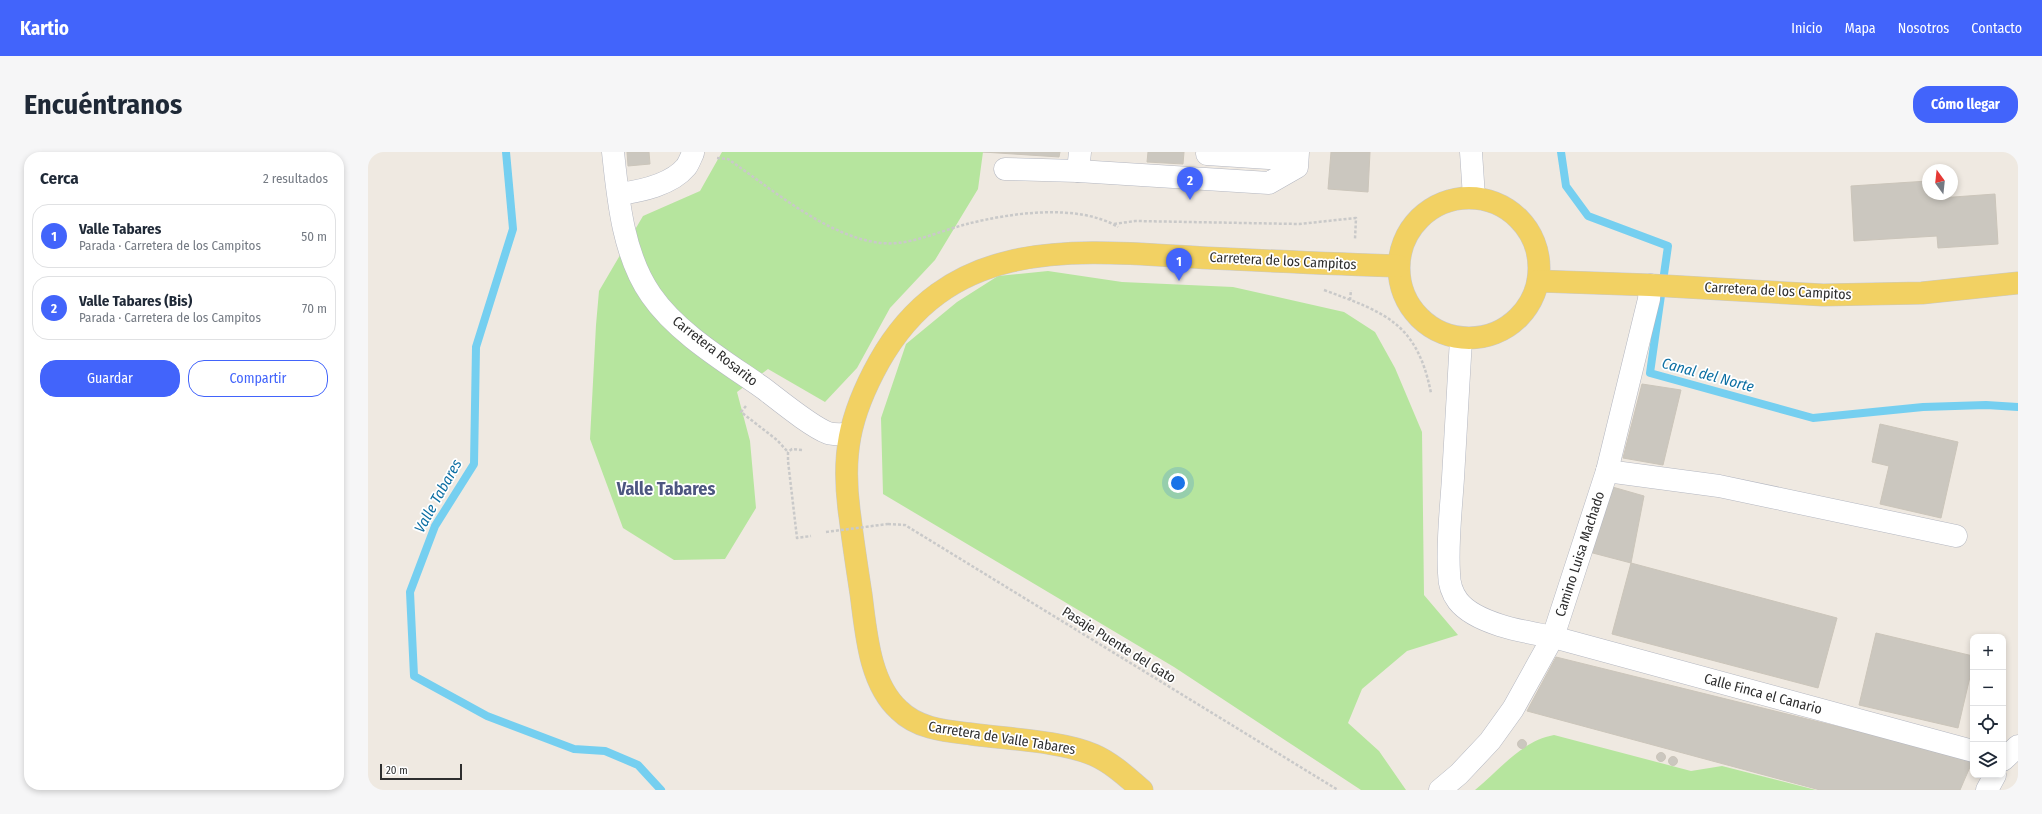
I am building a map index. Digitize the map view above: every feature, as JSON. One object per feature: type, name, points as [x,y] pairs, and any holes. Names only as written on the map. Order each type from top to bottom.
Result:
[{"type":"main road","points":[[1474,197],[1491,200],[1506,207],[1520,218],[1530,232],[1537,248],[1539,266],[1538,281],[1533,296],[1525,309],[1514,320],[1501,329],[1481,336],[1461,339],[1443,335],[1429,328],[1418,318],[1402,291],[1398,266],[1404,240],[1413,224],[1425,212],[1440,203],[1456,198],[1474,197]]},
{"type":"main road","name":"Carretera de los Campitos","points":[[849,434],[855,414],[870,379],[894,338],[906,323],[922,307],[953,283],[972,273],[993,265],[1015,259],[1043,255],[1112,252],[1306,263],[1398,266]]},
{"type":"main road","name":"Carretera de los Campitos","points":[[1538,281],[1650,285],[1823,295],[1922,293],[2018,283]]},
{"type":"main road","name":"Carretera de Valle Tabares","points":[[849,434],[846,451],[848,500],[868,649],[882,687],[899,711],[926,727],[1071,748],[1095,755],[1118,769],[1142,790]]},
{"type":"street","name":"Carretera Rosarito","points":[[613,152],[628,240],[639,272],[651,295],[671,317],[702,345],[806,419],[829,433],[849,434]]},
{"type":"street","points":[[1471,152],[1474,197]]},
{"type":"street","points":[[1005,169],[1079,162],[1206,179],[1269,183],[1297,167],[1297,156],[1207,153],[1206,179]]},
{"type":"street","points":[[619,194],[635,192],[657,185],[672,178],[690,160]]},
{"type":"street","name":"Camino Luisa Machado","points":[[1440,790],[1460,774],[1490,741],[1513,709],[1553,637],[1607,471],[1649,299],[1650,285]]},
{"type":"street","name":"Calle Finca el Canario","points":[[1461,339],[1449,538],[1449,574],[1451,587],[1458,600],[1468,611],[1483,619],[1525,632],[1553,637],[1970,749]]},
{"type":"street","points":[[1607,471],[1719,486],[1956,536]]},
{"type":"street","points":[[2006,756],[2018,746]]},
{"type":"street","points":[[1987,790],[1993,778]]},
{"type":"path","points":[[690,160],[722,157],[728,159],[818,221],[844,233],[882,243],[898,243],[967,224],[1007,216],[1047,212],[1085,215],[1114,224],[1135,221],[1299,224],[1356,218]]},
{"type":"path","points":[[1350,300],[1379,312],[1400,328],[1419,354],[1428,381],[1433,406],[1456,422]]},
{"type":"path","points":[[800,449],[792,449],[788,452],[797,538],[811,536]]},
{"type":"path","name":"Pasaje Puente del Gato","points":[[826,532],[888,524],[905,525],[1338,790]]},
{"type":"green space","points":[[722,152],[983,152],[978,189],[935,260],[890,308],[857,368],[825,402],[768,369],[737,392],[750,441],[756,508],[725,559],[674,560],[623,528],[590,439],[599,291],[643,216],[700,191]]},
{"type":"green space","points":[[1048,271],[1122,282],[1233,287],[1344,312],[1375,332],[1395,368],[1422,432],[1424,595],[1458,635],[1407,651],[1362,689],[1348,723],[1379,751],[1406,790],[1361,790],[1174,667],[883,494],[881,418],[906,344],[957,302],[998,276]]},
{"type":"green space","points":[[1554,735],[1691,771],[1722,766],[1816,790],[1475,790],[1512,757],[1531,743]]},
{"type":"building","points":[[627,152],[649,152],[650,164],[628,166]]},
{"type":"building","points":[[983,152],[1060,152],[1059,157]]},
{"type":"building","points":[[1148,152],[1184,152],[1183,164],[1147,162]]},
{"type":"building","points":[[1331,152],[1370,152],[1368,192],[1328,189]]},
{"type":"building","points":[[1922,181],[1922,200],[1958,200],[1958,197],[1995,194],[1998,244],[1938,248],[1937,236],[1854,241],[1851,186]]},
{"type":"building","points":[[1642,384],[1681,390],[1663,465],[1623,458]]},
{"type":"building","points":[[1880,424],[1958,442],[1941,518],[1880,504],[1889,466],[1872,462]]},
{"type":"building","points":[[1609,486],[1644,496],[1631,563],[1589,552]]},
{"type":"building","points":[[1631,563],[1837,618],[1818,688],[1612,634]]},
{"type":"building","points":[[1876,633],[1970,655],[1970,677],[1958,728],[1859,705]]},
{"type":"building","points":[[1556,657],[1970,759],[1970,767],[1960,790],[1820,790],[1527,711]]},
{"type":"building","points":[[1522,739],[1527,744],[1522,749],[1517,744]]},
{"type":"building","points":[[1661,752],[1666,757],[1661,762],[1656,757]]},
{"type":"building","points":[[1673,756],[1678,761],[1673,766],[1668,761]]},
{"type":"waterway","name":"Valle Tabares","points":[[506,152],[513,229],[476,347],[474,464],[435,526],[410,592],[414,676],[487,716],[574,749],[605,751],[638,765],[661,790]]},
{"type":"waterway","name":"Canal del Norte","points":[[1561,152],[1566,186],[1588,216],[1668,246],[1650,373],[1813,418],[1923,407],[1986,405],[2018,407]]},
{"type":"place","name":"Valle Tabares (Bis)","points":[[1190,200]]},
{"type":"place","name":"Valle Tabares","points":[[1179,281]]},
{"type":"district","name":"Valle Tabares","points":[[666,489]]}]
